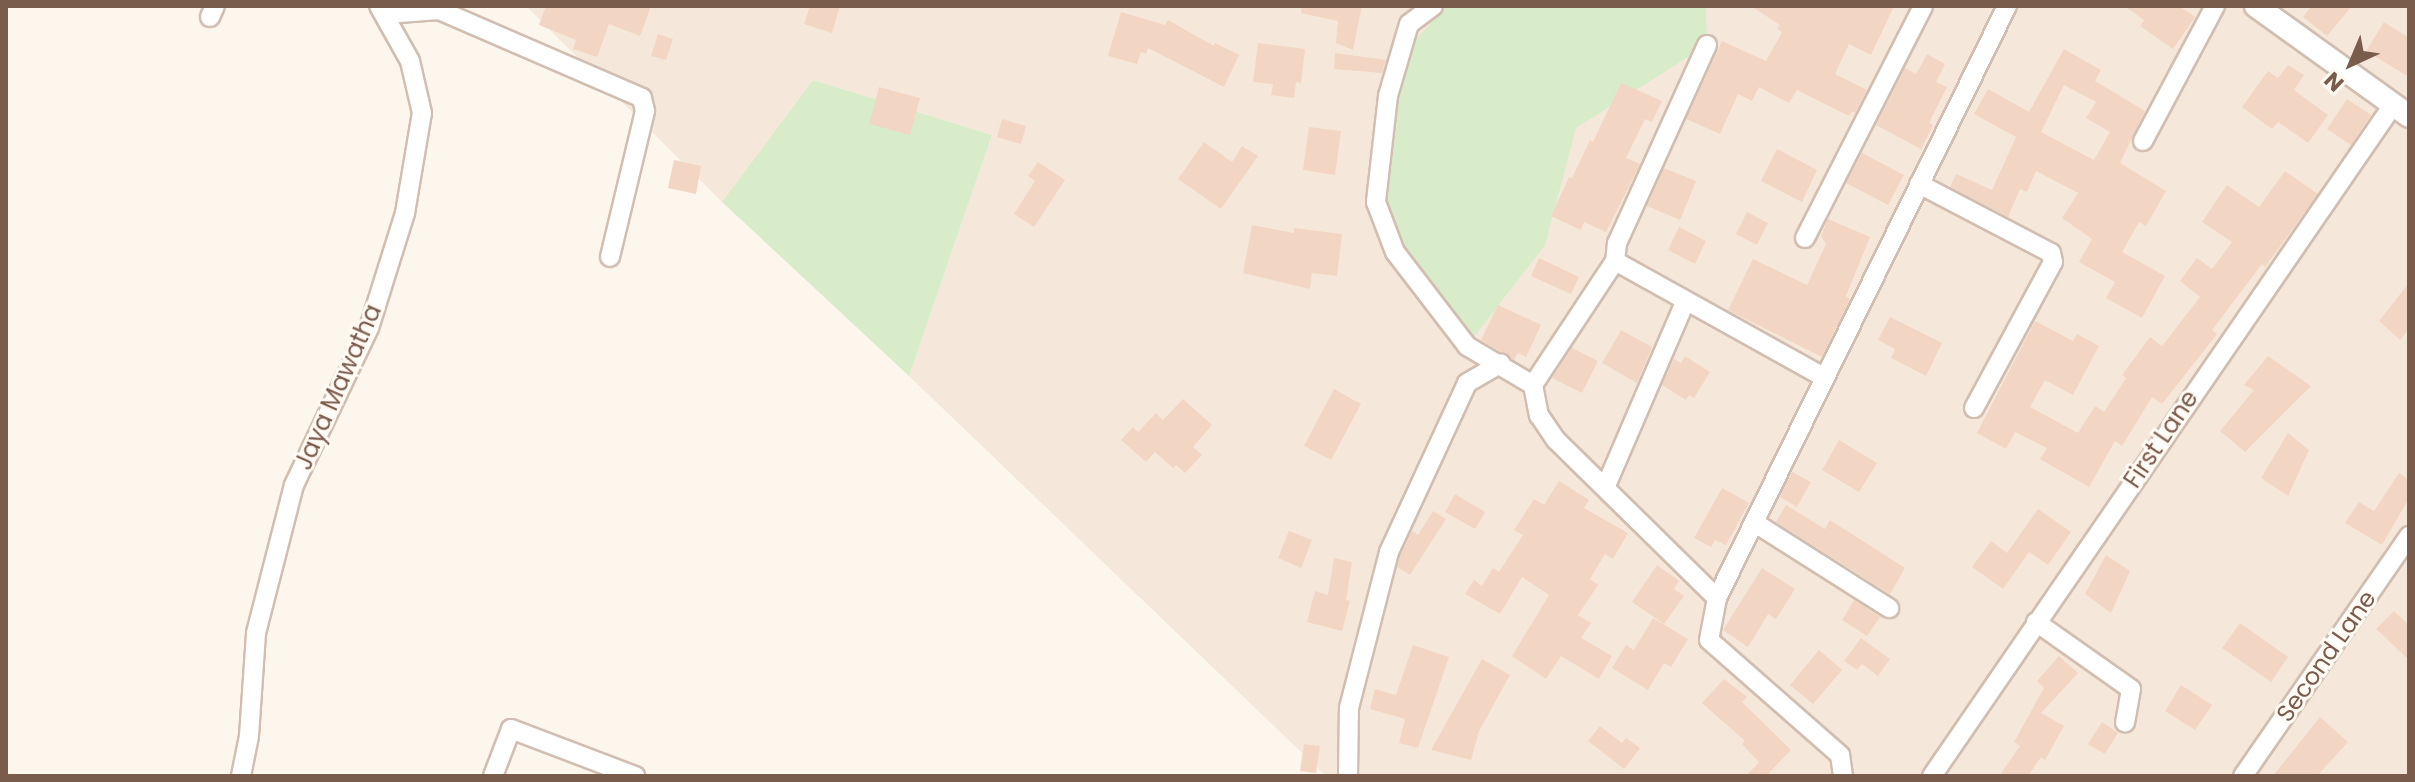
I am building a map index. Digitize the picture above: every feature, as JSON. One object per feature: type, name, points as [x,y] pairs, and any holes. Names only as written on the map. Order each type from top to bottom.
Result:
[{"type":"street","points":[[1433,6],[1409,24],[1388,96],[1376,202],[1395,252],[1467,346],[1501,363],[1533,385],[1539,415],[1556,440],[1717,598]]},
{"type":"street","points":[[1805,238],[1923,6]]},
{"type":"street","points":[[1843,776],[1840,755],[1709,640],[1717,598],[2007,6]]},
{"type":"street","points":[[2143,141],[2215,6]]},
{"type":"street","points":[[2256,6],[2401,110]]},
{"type":"street","points":[[383,10],[439,10],[642,98],[645,111],[610,257]]},
{"type":"street","name":"Jaya Mawatha","points":[[241,776],[249,736],[256,633],[294,485],[369,328],[405,213],[422,113],[410,61],[383,10]]},
{"type":"street","points":[[1533,385],[1615,261],[1617,243],[1707,45]]},
{"type":"street","name":"First Lane","points":[[1932,776],[2036,622],[2401,110]]},
{"type":"street","points":[[1919,184],[2051,253],[2053,262],[1974,408]]},
{"type":"street","points":[[1615,261],[1825,378]]},
{"type":"street","points":[[1605,488],[1685,302]]},
{"type":"street","points":[[1348,776],[1349,708],[1389,552],[1467,383],[1501,363]]},
{"type":"street","points":[[1755,523],[1889,608]]},
{"type":"street","name":"Second Lane","points":[[2243,776],[2409,536]]},
{"type":"street","points":[[2036,622],[2131,689],[2125,722]]},
{"type":"street","points":[[493,776],[511,729],[635,776]]},
{"type":"shaded area","points":[[526,6],[2409,6],[2409,776],[1326,776],[909,376],[992,135],[813,80],[722,202]]},
{"type":"green space","points":[[1447,6],[1706,6],[1707,45],[1576,128],[1545,245],[1467,346],[1376,202],[1399,57]]},
{"type":"green space","points":[[813,80],[992,135],[909,376],[722,202]]},
{"type":"building","points":[[546,6],[651,6],[640,36],[609,24],[597,57],[573,49],[576,40],[539,25]]},
{"type":"building","points":[[810,6],[840,6],[832,33],[804,24]]},
{"type":"building","points":[[1302,6],[1362,6],[1353,50],[1336,43],[1338,21],[1301,13]]},
{"type":"building","points":[[1751,6],[1894,6],[1871,55],[1849,44],[1835,74],[1867,90],[1855,113],[1852,111],[1849,116],[1797,90],[1789,103],[1759,87],[1752,101],[1738,94],[1720,134],[1686,119],[1722,41],[1766,61],[1782,32],[1777,29],[1780,25]]},
{"type":"building","points":[[2124,6],[2179,6],[2195,17],[2173,49],[2140,26],[2144,20]]},
{"type":"building","points":[[2311,6],[2352,6],[2327,36],[2303,17]]},
{"type":"building","points":[[1121,12],[1165,25],[1168,20],[1214,46],[1215,43],[1239,55],[1224,87],[1148,48],[1146,54],[1141,52],[1137,64],[1108,56]]},
{"type":"building","points":[[2384,22],[2409,38],[2409,77],[2366,51]]},
{"type":"building","points":[[658,34],[673,39],[666,60],[651,56]]},
{"type":"building","points":[[1258,43],[1305,49],[1301,83],[1296,82],[1294,98],[1271,95],[1273,84],[1253,82]]},
{"type":"building","points":[[2064,49],[2101,70],[2095,81],[2145,111],[2120,163],[2166,191],[2146,226],[2139,222],[2122,252],[2165,276],[2142,318],[2106,298],[2115,282],[2079,262],[2092,239],[2062,218],[2078,193],[2036,171],[2027,192],[2020,189],[2008,217],[1950,187],[1956,174],[1992,190],[2016,137],[1974,114],[1988,89],[2029,112]],"holes":[[[2064,85],[2096,102],[2086,118],[2110,132],[2094,160],[2041,132]]]},
{"type":"building","points":[[1335,53],[1386,60],[1382,73],[1334,69]]},
{"type":"building","points":[[1927,54],[1945,64],[1936,82],[1947,87],[1929,123],[1933,125],[1921,149],[1876,125],[1905,68],[1916,74]]},
{"type":"building","points":[[2288,65],[2304,75],[2294,90],[2328,115],[2308,143],[2278,122],[2272,129],[2242,107],[2268,71],[2278,78]]},
{"type":"building","points":[[1621,83],[1662,101],[1652,122],[1645,119],[1626,158],[1640,164],[1606,232],[1584,222],[1581,230],[1551,216],[1590,140],[1593,142]]},
{"type":"building","points":[[879,87],[920,98],[910,135],[869,124]]},
{"type":"building","points":[[2347,99],[2371,115],[2351,145],[2327,129]]},
{"type":"building","points":[[1002,119],[1026,126],[1021,144],[997,137]]},
{"type":"building","points":[[1309,127],[1341,131],[1335,175],[1303,170]]},
{"type":"building","points":[[1204,142],[1232,162],[1242,146],[1258,156],[1221,209],[1178,179]]},
{"type":"building","points":[[1777,149],[1817,170],[1802,202],[1761,181]]},
{"type":"building","points":[[1862,153],[1904,175],[1888,205],[1846,183]]},
{"type":"building","points":[[674,160],[701,166],[696,194],[668,188]]},
{"type":"building","points":[[1038,162],[1065,180],[1034,227],[1014,214],[1035,181],[1028,176]]},
{"type":"building","points":[[1664,168],[1696,181],[1680,220],[1647,206]]},
{"type":"building","points":[[2285,171],[2318,194],[2265,267],[2262,264],[2212,330],[2217,334],[2162,404],[2152,397],[2122,446],[2115,441],[2089,487],[2040,459],[2047,448],[2015,432],[2006,449],[1977,433],[2035,321],[2073,341],[2077,334],[2099,346],[2073,395],[2045,380],[2030,407],[2078,433],[2095,406],[2104,412],[2126,378],[2122,375],[2150,337],[2162,346],[2200,297],[2180,281],[2197,258],[2212,269],[2232,242],[2202,222],[2227,185],[2259,207]]},
{"type":"building","points":[[1747,212],[1768,223],[1757,245],[1736,234]]},
{"type":"building","points":[[1828,219],[1870,237],[1846,296],[1850,299],[1822,357],[1728,310],[1753,259],[1807,285],[1826,244],[1821,236]]},
{"type":"building","points":[[1252,225],[1294,233],[1294,228],[1342,234],[1337,276],[1312,273],[1310,289],[1243,273]]},
{"type":"building","points":[[1679,227],[1706,241],[1695,264],[1668,250]]},
{"type":"building","points":[[1539,258],[1579,277],[1571,294],[1531,276]]},
{"type":"building","points":[[2409,283],[2409,329],[2400,340],[2379,321]]},
{"type":"building","points":[[1498,305],[1541,325],[1526,357],[1518,353],[1514,360],[1481,340]]},
{"type":"building","points":[[1890,317],[1942,343],[1926,376],[1891,358],[1895,349],[1878,340]]},
{"type":"building","points":[[1621,330],[1652,347],[1637,383],[1602,363]]},
{"type":"building","points":[[1572,348],[1598,361],[1582,393],[1552,378]]},
{"type":"building","points":[[1685,356],[1710,372],[1694,398],[1689,395],[1686,400],[1662,385],[1674,359],[1681,363]]},
{"type":"building","points":[[2268,356],[2311,386],[2245,452],[2220,431],[2254,390],[2244,385]]},
{"type":"building","points":[[1334,389],[1361,404],[1331,460],[1304,446]]},
{"type":"building","points":[[1183,399],[1212,425],[1193,447],[1202,455],[1185,473],[1176,465],[1173,468],[1155,452],[1146,462],[1121,440],[1133,427],[1138,432],[1156,413],[1163,420]]},
{"type":"building","points":[[2288,433],[2309,450],[2288,496],[2261,478]]},
{"type":"building","points":[[1839,440],[1877,463],[1859,492],[1822,470]]},
{"type":"building","points":[[1792,472],[1811,482],[1797,507],[1780,497]]},
{"type":"building","points":[[2399,473],[2409,480],[2409,498],[2382,545],[2345,523],[2359,502],[2374,511]]},
{"type":"building","points":[[1559,481],[1589,500],[1584,508],[1628,533],[1613,559],[1605,554],[1590,579],[1598,585],[1578,615],[1591,623],[1581,638],[1612,656],[1599,679],[1561,656],[1546,679],[1512,656],[1549,595],[1522,577],[1500,614],[1465,594],[1474,580],[1482,586],[1493,568],[1499,572],[1523,535],[1514,530],[1534,499],[1544,505]]},
{"type":"building","points":[[1722,488],[1749,503],[1726,545],[1715,540],[1711,547],[1694,538]]},
{"type":"building","points":[[1455,494],[1485,512],[1475,529],[1445,512]]},
{"type":"building","points":[[1786,505],[1825,529],[1830,520],[1905,568],[1890,594],[1776,522]]},
{"type":"building","points":[[2038,509],[2071,532],[2048,565],[2029,552],[2003,589],[1972,567],[1991,541],[2007,553]]},
{"type":"building","points":[[1433,511],[1446,519],[1410,575],[1397,567],[1400,556],[1412,531],[1418,535]]},
{"type":"building","points":[[1289,531],[1312,540],[1301,568],[1278,558]]},
{"type":"building","points":[[2106,555],[2130,571],[2111,613],[2085,594]]},
{"type":"building","points":[[1334,558],[1352,562],[1346,600],[1350,601],[1342,631],[1307,622],[1315,591],[1328,595]]},
{"type":"building","points":[[1657,565],[1679,581],[1674,589],[1684,596],[1664,624],[1632,602]]},
{"type":"building","points":[[1762,568],[1795,589],[1776,619],[1768,614],[1748,647],[1723,630]]},
{"type":"building","points":[[1854,600],[1880,617],[1867,636],[1842,620]]},
{"type":"building","points":[[2394,611],[2409,625],[2409,660],[2376,629]]},
{"type":"building","points":[[1653,618],[1688,639],[1671,667],[1664,663],[1648,690],[1612,668],[1626,645],[1634,650]]},
{"type":"building","points":[[2240,623],[2288,657],[2271,682],[2222,648]]},
{"type":"building","points":[[1861,638],[1890,659],[1878,676],[1862,664],[1857,670],[1844,661]]},
{"type":"building","points":[[1413,645],[1449,657],[1418,748],[1399,743],[1405,719],[1370,709],[1375,689],[1396,695]]},
{"type":"building","points":[[1819,650],[1842,670],[1813,704],[1790,685]]},
{"type":"building","points":[[2059,656],[2078,673],[2041,713],[2064,726],[2045,760],[2041,757],[2028,776],[1999,776],[2020,746],[2014,742],[2044,688],[2037,681]]},
{"type":"building","points":[[1482,659],[1510,675],[1479,731],[1471,760],[1431,750]]},
{"type":"building","points":[[1724,679],[1747,697],[1742,702],[1791,750],[1766,776],[1746,776],[1759,762],[1742,744],[1745,741],[1702,703]]},
{"type":"building","points":[[2181,685],[2212,705],[2195,730],[2165,711]]},
{"type":"building","points":[[2320,717],[2348,742],[2317,776],[2273,776]]},
{"type":"building","points":[[2102,722],[2118,733],[2105,754],[2088,744]]},
{"type":"building","points":[[1600,726],[1622,743],[1626,738],[1640,748],[1624,769],[1588,741]]},
{"type":"building","points":[[1304,744],[1320,746],[1316,773],[1300,771]]}]
